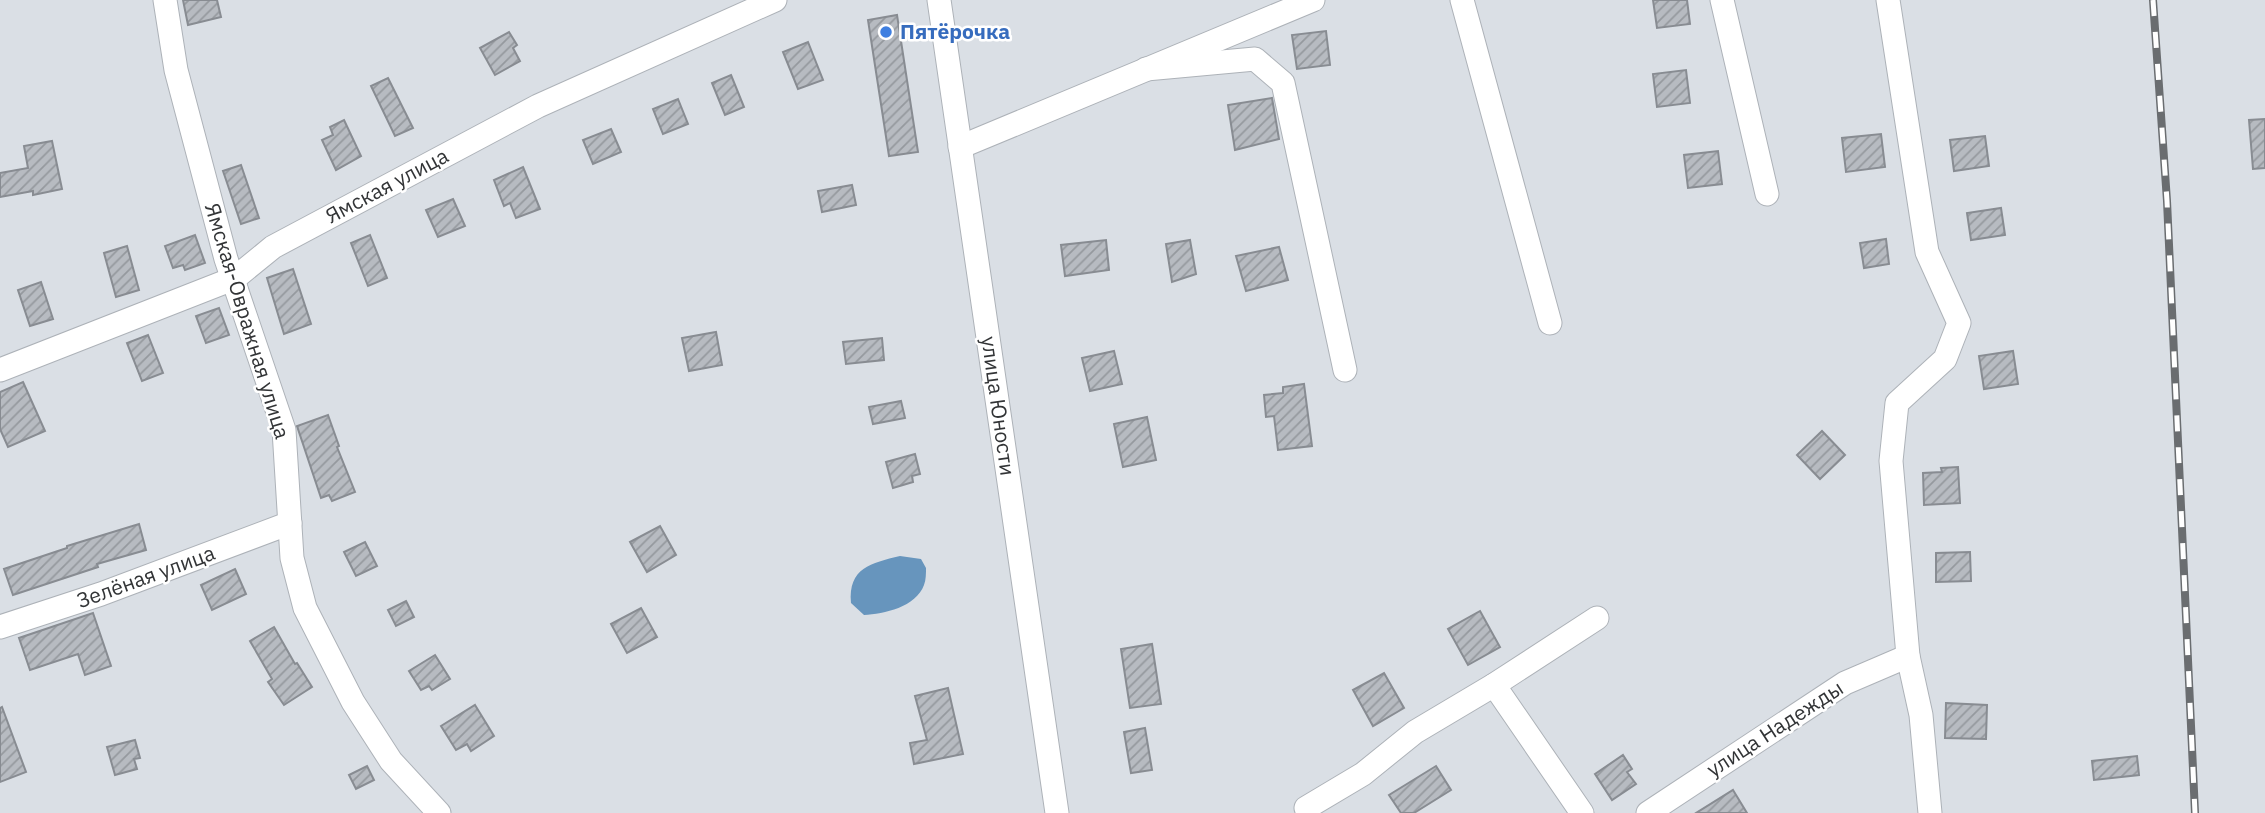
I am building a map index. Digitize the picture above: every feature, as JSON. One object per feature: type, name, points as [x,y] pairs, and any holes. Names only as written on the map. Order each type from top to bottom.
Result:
[{"type":"street","name":"Ямская-Овражная улица","points":[[165,0],[176,70],[226,259],[284,430],[292,558],[305,608],[353,702],[391,761],[439,813]]},
{"type":"street","name":"Ямская улица","points":[[0,370],[234,278],[273,247],[538,106],[775,0]]},
{"type":"street","name":"улица Юности","points":[[939,0],[1057,813]]},
{"type":"street","points":[[960,146],[1313,0]]},
{"type":"street","points":[[1462,0],[1550,323]]},
{"type":"street","points":[[1722,0],[1767,194]]},
{"type":"street","points":[[1888,0],[1927,252],[1959,323],[1945,359],[1897,403],[1891,461],[1908,656],[1921,715],[1930,813]]},
{"type":"street","points":[[1146,69],[1255,59],[1283,83],[1345,370]]},
{"type":"street","name":"Зелёная улица","points":[[0,627],[102,594],[290,523]]},
{"type":"street","points":[[1306,808],[1363,774],[1415,732],[1597,618]]},
{"type":"street","name":"улица Надежды","points":[[1648,813],[1845,683],[1908,656]]},
{"type":"street","points":[[1493,685],[1582,813]]},
{"type":"water","points":[[900,556],[921,559],[926,568],[925,583],[920,593],[898,608],[864,615],[851,603],[853,582],[863,569]]},
{"type":"building","points":[[183,0],[217,0],[221,17],[188,25]]},
{"type":"building","points":[[1653,0],[1687,0],[1690,24],[1657,28]]},
{"type":"building","points":[[897,15],[918,152],[889,156],[868,20]]},
{"type":"building","points":[[1326,31],[1330,65],[1297,69],[1292,35]]},
{"type":"building","points":[[509,32],[517,45],[513,48],[520,61],[495,75],[480,48]]},
{"type":"building","points":[[808,42],[823,80],[798,89],[783,52]]},
{"type":"building","points":[[1686,70],[1690,103],[1657,107],[1653,74]]},
{"type":"building","points":[[731,75],[744,107],[725,115],[712,83]]},
{"type":"building","points":[[388,78],[413,128],[395,136],[371,86]]},
{"type":"building","points":[[1272,98],[1279,139],[1235,150],[1228,105]]},
{"type":"building","points":[[678,99],[688,124],[663,134],[653,109]]},
{"type":"building","points":[[2265,119],[2265,168],[2253,169],[2249,120]]},
{"type":"building","points":[[344,120],[361,156],[336,170],[322,140],[333,135],[330,127]]},
{"type":"building","points":[[611,129],[621,152],[593,164],[583,140]]},
{"type":"building","points":[[1881,134],[1885,167],[1846,172],[1842,138]]},
{"type":"building","points":[[1985,136],[1989,166],[1954,171],[1950,140]]},
{"type":"building","points":[[52,141],[62,189],[33,195],[33,191],[0,197],[0,173],[28,168],[24,146]]},
{"type":"building","points":[[1718,151],[1722,184],[1688,188],[1684,155]]},
{"type":"building","points":[[241,165],[259,218],[241,224],[223,171]]},
{"type":"building","points":[[523,167],[540,209],[516,218],[510,203],[504,206],[494,180]]},
{"type":"building","points":[[852,185],[856,205],[822,212],[818,191]]},
{"type":"building","points":[[453,199],[465,226],[438,237],[426,210]]},
{"type":"building","points":[[2001,208],[2005,235],[1971,240],[1967,213]]},
{"type":"building","points":[[195,235],[205,263],[185,270],[183,265],[173,268],[165,246]]},
{"type":"building","points":[[370,235],[387,278],[368,286],[351,243]]},
{"type":"building","points":[[1886,239],[1889,264],[1864,268],[1860,243]]},
{"type":"building","points":[[1106,240],[1109,270],[1065,276],[1061,245]]},
{"type":"building","points":[[1190,240],[1196,274],[1172,282],[1166,244]]},
{"type":"building","points":[[127,246],[139,290],[116,297],[104,253]]},
{"type":"building","points":[[1279,247],[1288,280],[1246,291],[1236,256]]},
{"type":"building","points":[[293,269],[311,324],[284,334],[267,278]]},
{"type":"building","points":[[41,282],[53,319],[30,326],[18,290]]},
{"type":"building","points":[[219,308],[229,335],[206,343],[196,316]]},
{"type":"building","points":[[716,332],[722,365],[689,371],[682,338]]},
{"type":"building","points":[[148,335],[163,373],[142,381],[127,343]]},
{"type":"building","points":[[882,338],[884,360],[846,364],[843,342]]},
{"type":"building","points":[[1114,351],[1122,384],[1090,391],[1082,358]]},
{"type":"building","points":[[2013,351],[2018,384],[1984,389],[1979,356]]},
{"type":"building","points":[[23,382],[45,431],[8,447],[0,429],[0,392]]},
{"type":"building","points":[[1304,384],[1312,446],[1278,450],[1274,416],[1266,417],[1264,395],[1283,393],[1283,387]]},
{"type":"building","points":[[901,401],[905,418],[873,424],[869,407]]},
{"type":"building","points":[[328,415],[355,492],[332,501],[329,495],[321,498],[297,426]]},
{"type":"building","points":[[1147,417],[1156,460],[1123,467],[1114,424]]},
{"type":"building","points":[[1822,431],[1845,455],[1820,479],[1797,455]]},
{"type":"building","points":[[915,454],[920,474],[912,476],[913,482],[893,488],[886,462]]},
{"type":"building","points":[[1958,467],[1960,503],[1924,505],[1923,473],[1942,472],[1941,468]]},
{"type":"building","points":[[139,524],[146,550],[97,564],[98,567],[13,595],[4,569]]},
{"type":"building","points":[[660,526],[676,555],[647,572],[630,542]]},
{"type":"building","points":[[365,542],[377,566],[356,576],[344,552]]},
{"type":"building","points":[[1970,552],[1971,581],[1936,582],[1936,553]]},
{"type":"building","points":[[235,569],[246,594],[212,610],[201,585]]},
{"type":"building","points":[[406,601],[414,617],[396,626],[388,610]]},
{"type":"building","points":[[641,608],[657,637],[627,653],[611,624]]},
{"type":"building","points":[[1480,611],[1500,647],[1468,665],[1448,629]]},
{"type":"building","points":[[93,613],[111,666],[85,675],[78,654],[30,670],[19,638]]},
{"type":"building","points":[[274,627],[312,687],[284,705],[268,682],[272,679],[250,641]]},
{"type":"building","points":[[1152,644],[1161,704],[1130,708],[1121,649]]},
{"type":"building","points":[[435,655],[450,679],[432,690],[429,686],[421,690],[409,671]]},
{"type":"building","points":[[1384,673],[1404,708],[1373,726],[1353,690]]},
{"type":"building","points":[[948,688],[963,754],[914,764],[910,743],[927,740],[915,696]]},
{"type":"building","points":[[1946,703],[1987,705],[1986,739],[1945,738]]},
{"type":"building","points":[[475,705],[494,736],[471,751],[467,744],[456,750],[441,726]]},
{"type":"building","points":[[2,707],[26,772],[0,782],[0,708]]},
{"type":"building","points":[[1145,728],[1152,770],[1131,773],[1124,732]]},
{"type":"building","points":[[135,740],[140,758],[134,759],[137,769],[115,775],[107,747]]},
{"type":"building","points":[[1623,755],[1632,769],[1627,772],[1636,784],[1612,800],[1595,774]]},
{"type":"building","points":[[2137,756],[2139,775],[2094,780],[2092,761]]},
{"type":"building","points":[[367,766],[374,780],[356,789],[349,775]]},
{"type":"building","points":[[1436,766],[1451,790],[1414,813],[1401,813],[1389,795]]},
{"type":"building","points":[[1733,790],[1747,813],[1696,813]]},
{"type":"railway","points":[[2153,0],[2167,201],[2195,813]]},
{"type":"place","name":"Пятёрочка","points":[[886,32]]}]
